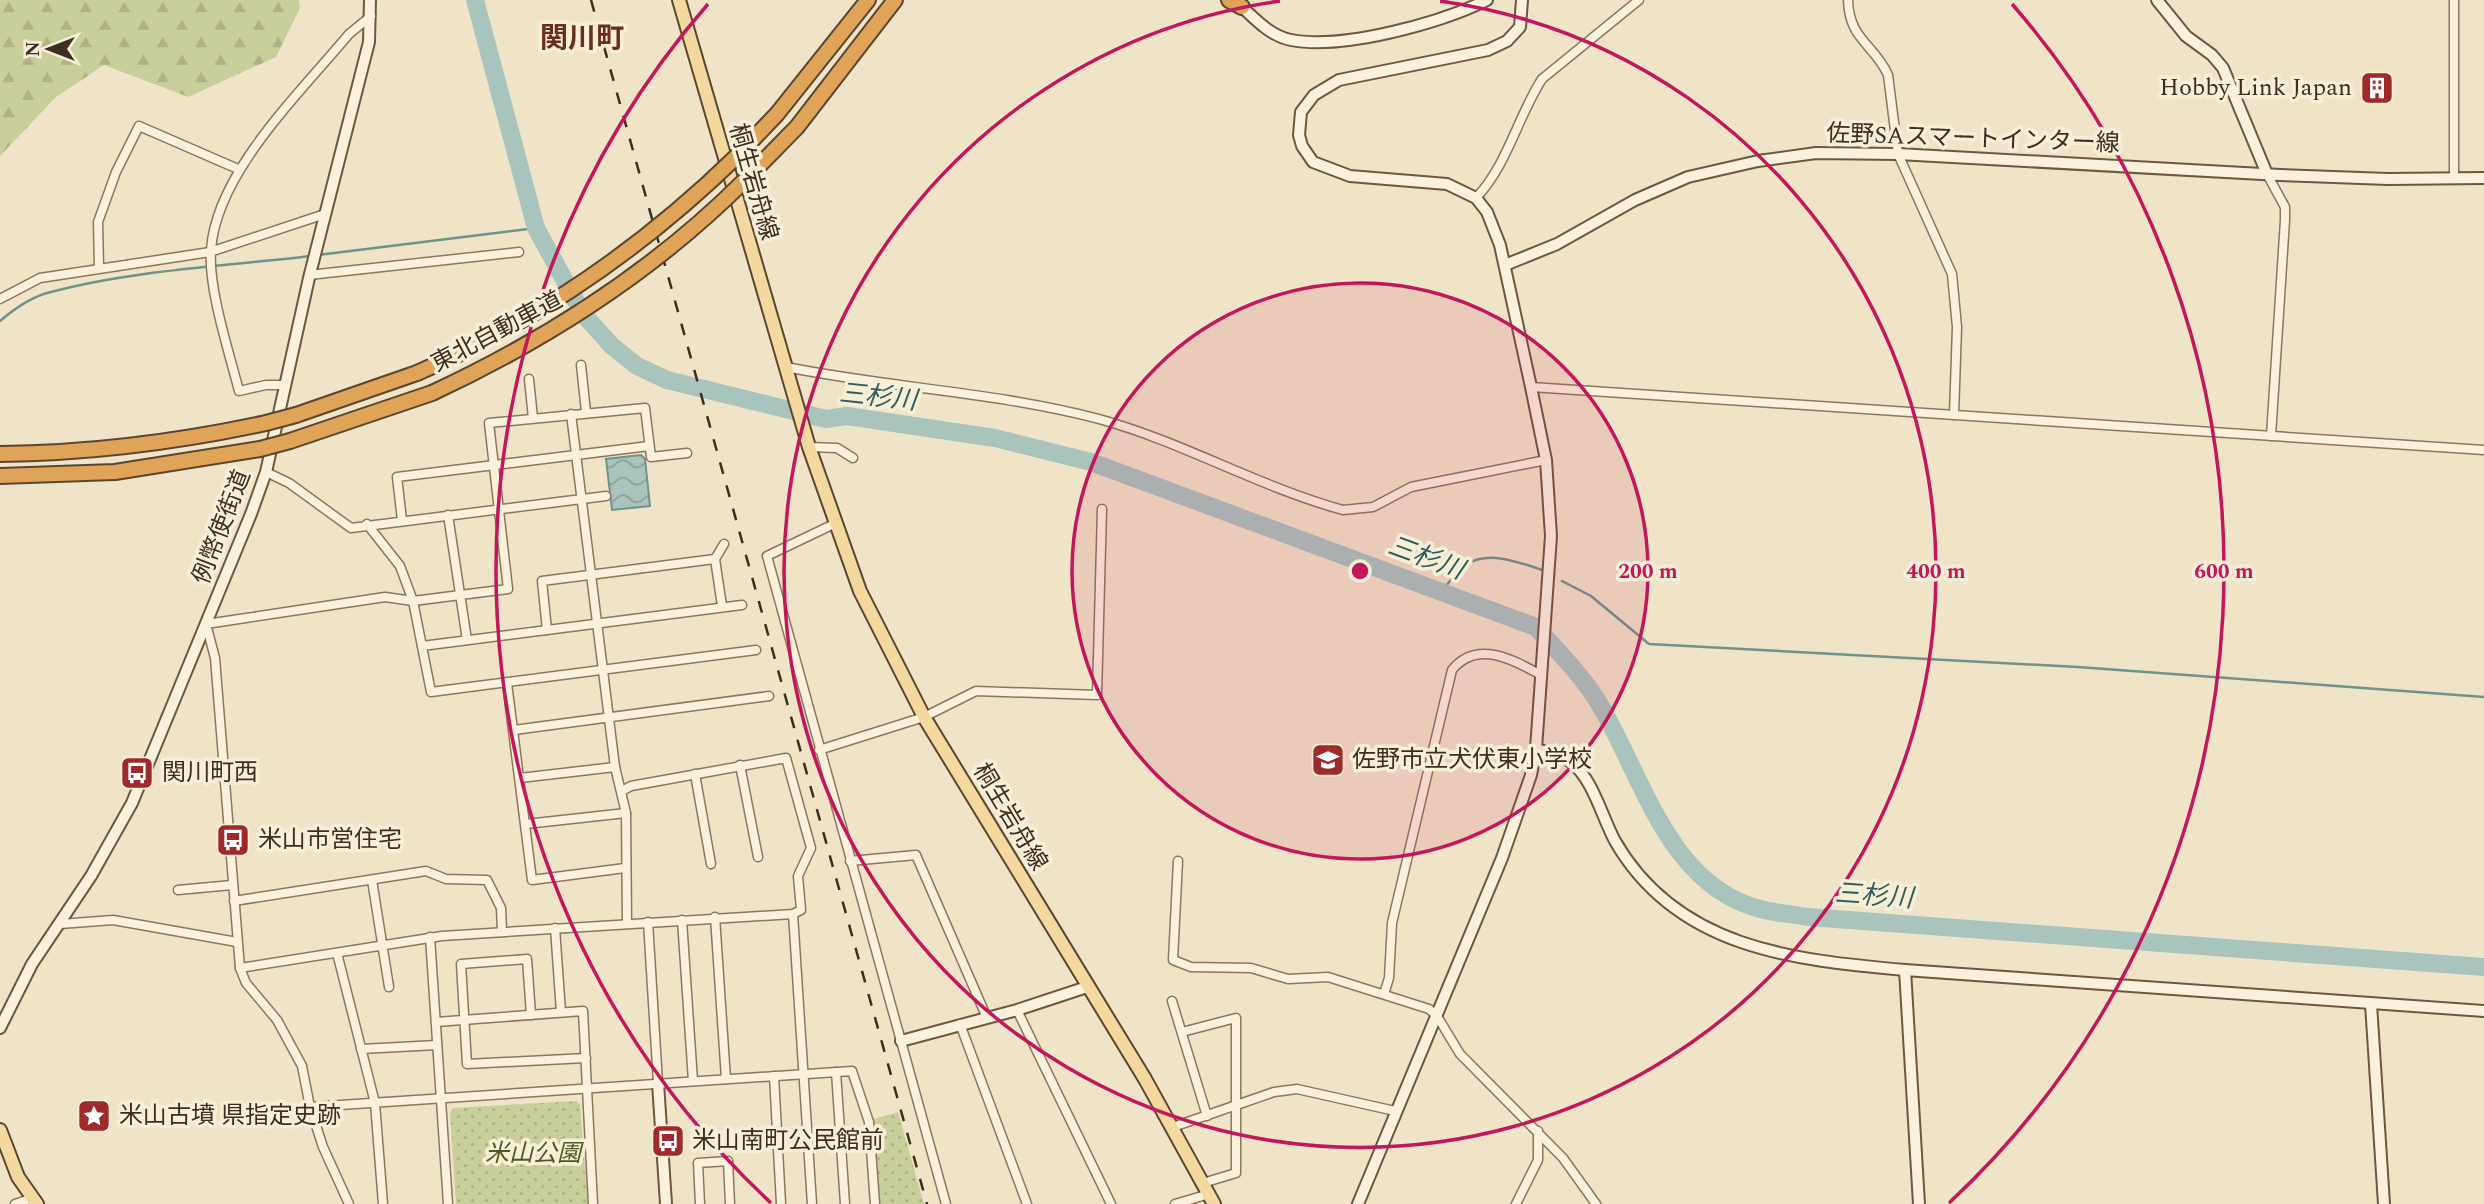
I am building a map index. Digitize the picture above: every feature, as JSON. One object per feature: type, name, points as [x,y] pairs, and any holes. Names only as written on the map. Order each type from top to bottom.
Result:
[{"type":"highway","name":"東北自動車道","points":[[0,454],[82,451],[155,444],[266,423],[417,373],[505,331],[587,281],[671,218],[777,114],[846,29],[865,0]]},
{"type":"highway","name":"東北自動車道","points":[[0,476],[93,473],[159,467],[260,449],[432,393],[516,352],[600,301],[678,242],[746,180],[797,127],[895,0]]},
{"type":"main road","name":"桐生岩舟線","points":[[679,0],[807,441],[834,524],[860,591],[924,717],[1173,1127],[1209,1194]]},
{"type":"main road","points":[[0,1130],[12,1164],[35,1201]]},
{"type":"street","name":"例幣使街道","points":[[0,1028],[18,988],[60,924],[132,803],[266,472],[310,272],[369,42],[370,0]]},
{"type":"street","points":[[1235,3],[1276,34],[1309,41],[1369,36],[1403,29],[1463,12],[1488,0]]},
{"type":"street","points":[[1358,1204],[1513,831],[1536,748],[1548,595],[1551,516],[1546,460],[1531,387],[1505,265],[1487,212],[1476,198],[1447,184],[1350,176],[1323,168],[1313,162],[1302,146],[1298,123],[1307,102],[1339,80],[1488,50],[1507,41],[1520,27],[1522,0]]},
{"type":"street","points":[[1476,198],[1500,169],[1531,97],[1542,79],[1639,0]]},
{"type":"street","points":[[1848,0],[1856,35],[1884,66],[1888,75],[1898,154],[1952,274],[1958,327],[1954,415]]},
{"type":"street","points":[[2157,0],[2186,36],[2212,55],[2223,68],[2267,174],[2285,207],[2271,436]]},
{"type":"street","points":[[2454,0],[2454,178]]},
{"type":"street","points":[[286,386],[266,385],[239,391],[214,280],[211,254],[215,216],[238,169],[349,34],[371,16]]},
{"type":"street","points":[[99,268],[98,222],[116,172],[139,126],[238,169]]},
{"type":"street","name":"佐野SAスマートインター線","points":[[1505,265],[1557,244],[1658,190],[1714,169],[1816,153],[1898,154],[2267,174],[2484,177]]},
{"type":"street","points":[[0,299],[40,278],[211,254],[325,214]]},
{"type":"street","points":[[310,272],[519,252]]},
{"type":"street","points":[[581,365],[586,412]]},
{"type":"street","points":[[787,371],[1033,404],[1100,419],[1343,510],[1373,507],[1411,487],[1546,460]]},
{"type":"street","points":[[529,379],[533,418]]},
{"type":"street","points":[[1531,387],[2484,450]]},
{"type":"street","points":[[349,1204],[323,1147],[310,1107],[302,1066],[277,1020],[246,983],[240,968],[215,658],[206,624],[385,597],[413,601],[508,589],[489,423],[645,408],[651,457],[687,453]]},
{"type":"street","points":[[571,414],[615,767],[626,813],[627,924]]},
{"type":"street","points":[[807,441],[837,448],[853,458]]},
{"type":"street","points":[[402,520],[397,477],[649,446]]},
{"type":"street","points":[[266,472],[289,483],[351,528],[606,496]]},
{"type":"street","points":[[820,750],[924,717],[976,691],[1097,695],[1102,509]]},
{"type":"street","points":[[448,515],[467,640]]},
{"type":"street","points":[[367,524],[400,566],[413,601],[431,692],[756,650]]},
{"type":"street","points":[[834,524],[767,556],[849,861],[946,1204]]},
{"type":"street","points":[[722,606],[715,559],[724,544]]},
{"type":"street","points":[[547,630],[542,581],[715,559]]},
{"type":"street","points":[[422,646],[742,605]]},
{"type":"street","points":[[1384,994],[1389,978],[1392,923],[1452,670],[1459,662],[1471,656],[1494,654],[1508,657],[1541,675]]},
{"type":"street","points":[[507,683],[532,880],[625,868]]},
{"type":"street","points":[[514,730],[769,696]]},
{"type":"street","points":[[1536,748],[1574,764],[1616,842],[1666,902],[1729,939],[1790,958],[1905,970],[2484,1011]]},
{"type":"street","points":[[240,968],[430,937],[793,914],[801,911],[798,876],[811,848],[786,758],[631,786],[622,791]]},
{"type":"street","points":[[740,765],[758,857]]},
{"type":"street","points":[[520,778],[615,767]]},
{"type":"street","points":[[695,774],[711,864]]},
{"type":"street","points":[[526,824],[626,813]]},
{"type":"street","points":[[849,861],[916,855],[988,1018]]},
{"type":"street","points":[[1178,860],[1174,960],[1180,965],[1251,968],[1288,979],[1328,977],[1429,1009],[1437,1016],[1460,1054],[1538,1130],[1596,1204]]},
{"type":"street","points":[[234,901],[426,871],[446,879],[482,878],[492,887],[501,908],[502,931]]},
{"type":"street","points":[[372,880],[389,987]]},
{"type":"street","points":[[178,890],[232,885]]},
{"type":"street","points":[[793,914],[812,1204]]},
{"type":"street","points":[[715,917],[726,1079]]},
{"type":"street","points":[[60,924],[113,920],[237,942]]},
{"type":"street","points":[[682,920],[693,1081]]},
{"type":"street","points":[[648,922],[666,1204]]},
{"type":"street","points":[[555,928],[561,1012]]},
{"type":"street","points":[[430,937],[448,1204]]},
{"type":"street","points":[[337,953],[375,1103],[383,1204]]},
{"type":"street","points":[[531,1015],[527,959],[461,964],[467,1064],[586,1058]]},
{"type":"street","points":[[1905,970],[1919,1204]]},
{"type":"street","points":[[901,1041],[1017,1010],[1087,987]]},
{"type":"street","points":[[1172,1001],[1207,1116]]},
{"type":"street","points":[[2371,1004],[2385,1204]]},
{"type":"street","points":[[1017,1010],[1111,1204]]},
{"type":"street","points":[[436,1022],[583,1011],[593,1204]]},
{"type":"street","points":[[1175,1204],[1209,1194],[1236,1173],[1236,1018],[1182,1032]]},
{"type":"street","points":[[960,1024],[1027,1204]]},
{"type":"street","points":[[362,1049],[437,1045]]},
{"type":"street","points":[[310,1107],[852,1070],[869,1122],[875,1204]]},
{"type":"street","points":[[836,1072],[845,1204]]},
{"type":"street","points":[[774,1076],[781,1204]]},
{"type":"street","points":[[1173,1127],[1238,1107],[1274,1092],[1297,1089],[1354,1099],[1395,1111]]},
{"type":"street","points":[[1516,1204],[1538,1160],[1538,1130]]},
{"type":"street","points":[[700,1204],[698,1163],[722,1159],[728,1161],[730,1204]]},
{"type":"street","points":[[15,1204],[35,1201]]},
{"type":"green space","points":[[0,0],[299,0],[300,8],[276,57],[188,97],[104,65],[56,97],[0,156]]},
{"type":"green space","name":"米山公園","points":[[576,1101],[580,1104],[588,1204],[456,1204],[450,1113],[453,1108]]},
{"type":"green space","points":[[898,1112],[924,1204],[880,1204],[874,1119]]},
{"type":"water","points":[[641,455],[645,459],[650,506],[612,510],[606,459]]},
{"type":"waterway","name":"三杉川","points":[[475,0],[536,228],[583,314],[612,346],[637,366],[667,380],[826,419],[847,416],[995,438],[1091,462],[1536,627],[1593,694],[1645,795],[1680,853],[1702,877],[1728,896],[1760,909],[1808,917],[2484,967]]},
{"type":"waterway","points":[[318,255],[536,228]]},
{"type":"waterway","points":[[0,321],[37,297],[114,278],[311,256]]},
{"type":"waterway","points":[[1442,591],[1465,565],[1484,558],[1504,559],[1542,570]]},
{"type":"waterway","points":[[1562,581],[1591,596],[1649,644],[2078,667],[2484,697]]},
{"type":"railway","points":[[591,0],[927,1204]]},
{"type":"place","name":"Hobby Link Japan","points":[[2377,88]]},
{"type":"place","name":"佐野市立犬伏東小学校","points":[[1328,760]]},
{"type":"place","name":"関川町西","points":[[137,773]]},
{"type":"place","name":"米山市営住宅","points":[[233,840]]},
{"type":"place","name":"米山古墳 県指定史跡","points":[[94,1116]]},
{"type":"place","name":"米山南町公民館前","points":[[668,1141]]},
{"type":"district","name":"関川町","points":[[582,38]]}]
